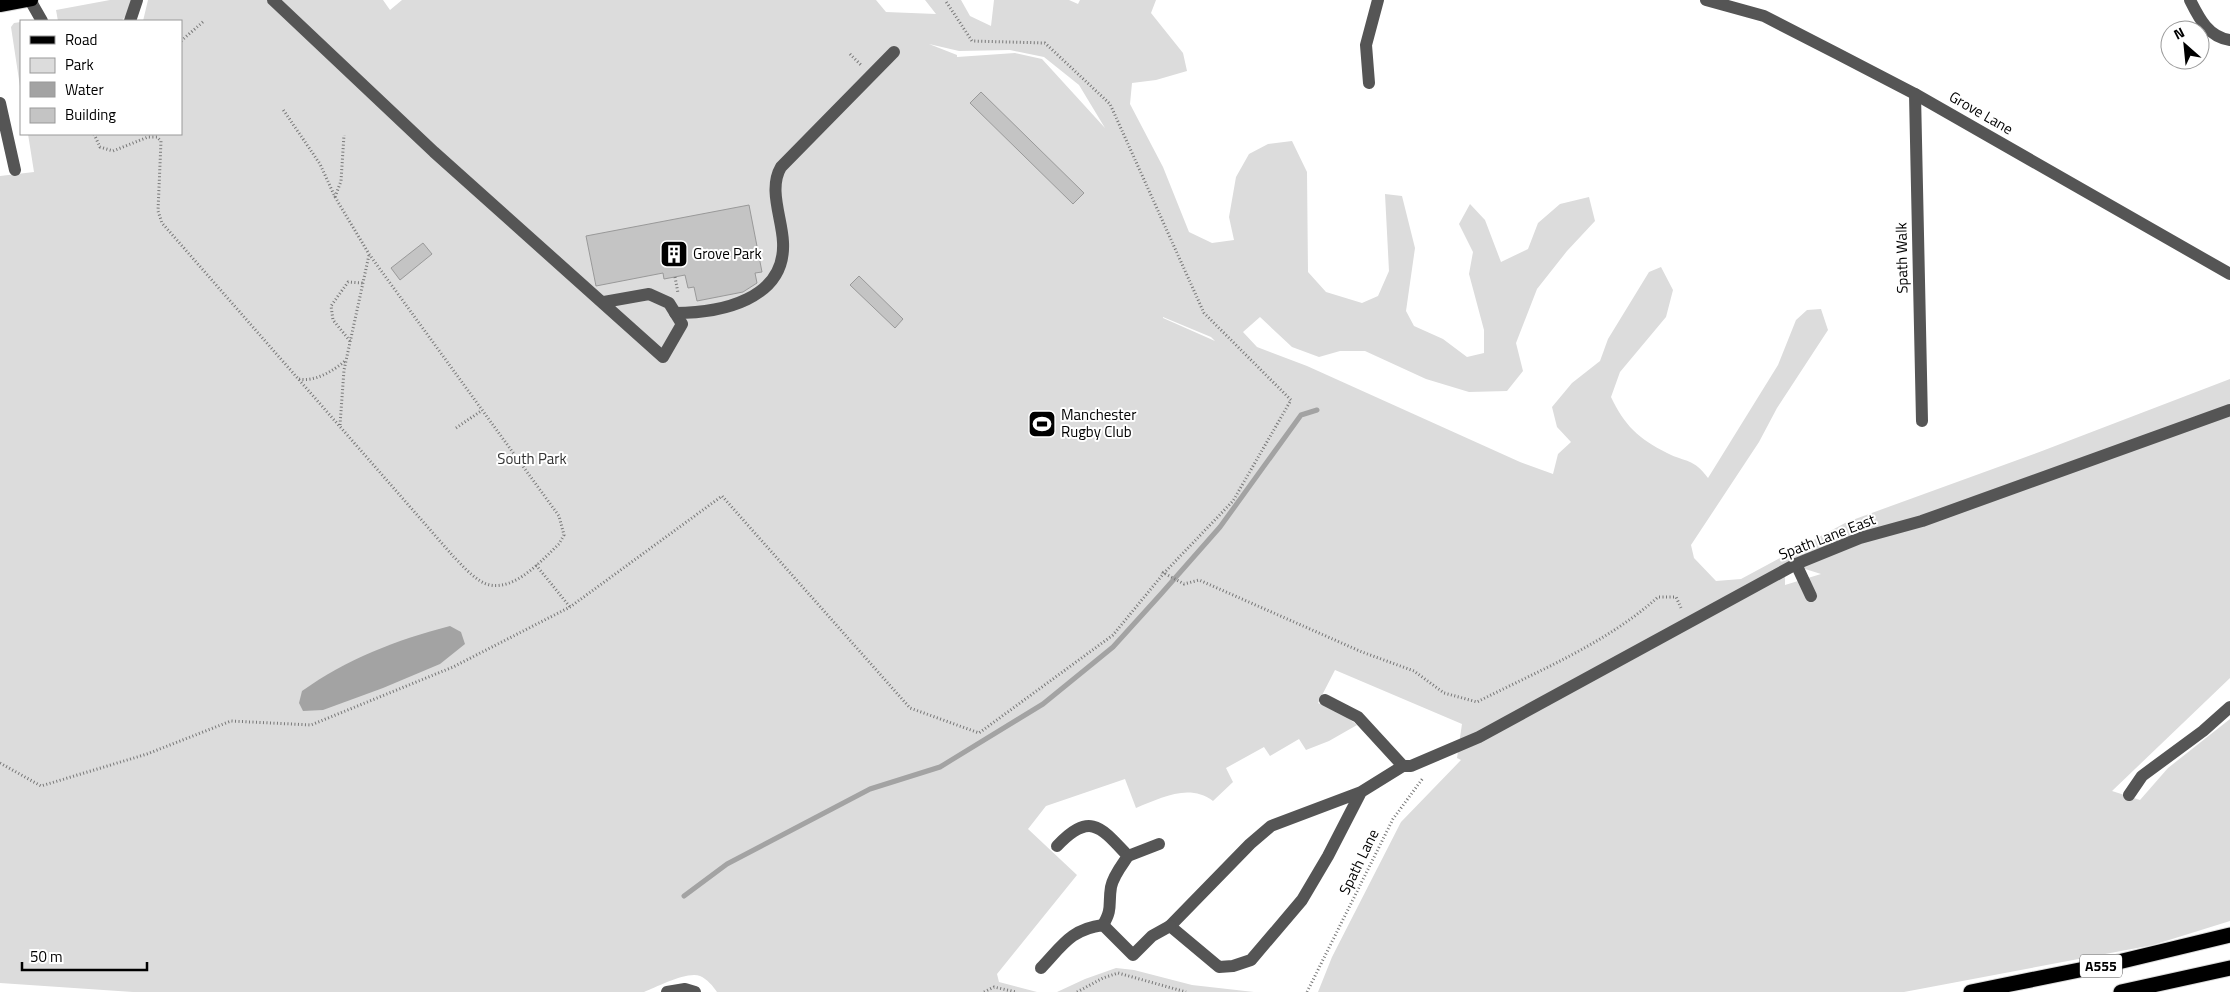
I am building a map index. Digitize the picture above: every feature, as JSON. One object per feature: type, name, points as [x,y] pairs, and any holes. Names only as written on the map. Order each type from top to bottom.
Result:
[{"type":"highway","name":"A555","points":[[1971,992],[2105,965],[2230,935]]},
{"type":"highway","name":"A555","points":[[2121,992],[2230,968]]},
{"type":"main road","points":[[0,6],[31,0]]},
{"type":"street","points":[[31,0],[41,20]]},
{"type":"street","points":[[130,20],[137,0]]},
{"type":"street","points":[[273,0],[434,152],[604,302],[663,357],[682,324],[670,303],[649,294],[604,302]]},
{"type":"street","points":[[1368,83],[1366,45],[1378,0]]},
{"type":"street","name":"Grove Lane","points":[[1706,0],[1764,16],[1915,94],[2230,274]]},
{"type":"street","points":[[2190,0],[2199,19],[2211,32],[2230,40]]},
{"type":"street","points":[[675,313],[697,313],[730,306],[756,295],[772,281],[781,262],[783,241],[778,223],[776,175],[781,167],[894,52]]},
{"type":"street","name":"Spath Walk","points":[[1915,94],[1922,422]]},
{"type":"street","points":[[0,103],[15,170]]},
{"type":"street","name":"Spath Lane East","points":[[1103,925],[1134,954],[1152,936],[1170,926],[1250,844],[1271,826],[1361,792],[1403,766],[1411,766],[1432,758],[1479,737],[1690,624],[1796,564],[1860,538],[1922,521],[2230,410]]},
{"type":"street","points":[[1796,564],[1811,596]]},
{"type":"street","points":[[1325,700],[1358,717],[1403,766]]},
{"type":"street","points":[[2129,795],[2142,776],[2203,731],[2230,707]]},
{"type":"street","points":[[1170,926],[1219,967],[1233,966],[1251,960],[1302,900],[1328,856],[1361,792]]},
{"type":"street","points":[[1057,846],[1076,830],[1087,826],[1096,826],[1103,830],[1128,856]]},
{"type":"street","points":[[1042,968],[1078,931],[1103,925],[1110,912],[1111,888],[1114,879],[1128,856],[1159,844]]},
{"type":"street","points":[[668,992],[685,989],[695,992]]},
{"type":"path","points":[[0,762],[41,786],[147,754],[231,721],[311,725],[453,667],[570,607],[722,496],[910,708],[979,733],[1113,635],[1164,573],[1233,500],[1292,400],[1204,313],[1110,104],[1045,43],[972,40],[945,0]]},
{"type":"path","points":[[182,40],[204,21]]},
{"type":"path","points":[[94,135],[100,147],[112,151],[148,137],[157,137],[161,141],[158,211],[162,223],[340,425],[432,533],[477,578],[489,585],[502,585],[512,582],[559,544],[564,535],[560,521],[369,254],[335,197],[320,164],[282,108]]},
{"type":"path","points":[[335,197],[341,181],[344,135]]},
{"type":"path","points":[[340,425],[346,360],[369,254]]},
{"type":"path","points":[[350,342],[333,320],[331,306],[348,282],[363,283]]},
{"type":"path","points":[[299,378],[306,380],[322,375],[346,360]]},
{"type":"path","points":[[456,428],[481,411]]},
{"type":"path","points":[[536,564],[570,607]]},
{"type":"path","points":[[1164,573],[1184,584],[1199,580],[1362,652],[1414,670],[1444,693],[1477,702],[1592,643],[1640,614],[1658,597],[1676,597],[1690,624]]},
{"type":"path","name":"Spath Lane","points":[[1307,992],[1393,819],[1425,775]]},
{"type":"path","points":[[1077,992],[1103,978],[1118,974],[1186,992]]},
{"type":"path","points":[[984,992],[994,987],[1016,992]]},
{"type":"green space","points":[[110,0],[131,0],[126,16],[122,20],[58,20],[56,10]]},
{"type":"green space","name":"South Park","points":[[148,0],[383,0],[390,10],[402,0],[876,0],[886,12],[936,14],[925,0],[961,0],[970,16],[991,26],[994,0],[1069,0],[1078,4],[1080,0],[1156,0],[1151,13],[1183,53],[1187,71],[1156,80],[1132,83],[1130,104],[1163,167],[1189,232],[1212,243],[1234,240],[1229,217],[1236,177],[1249,154],[1268,144],[1292,141],[1307,172],[1308,272],[1326,292],[1362,303],[1378,296],[1389,271],[1385,194],[1402,196],[1415,248],[1406,311],[1414,326],[1443,339],[1467,357],[1484,353],[1484,330],[1469,274],[1473,252],[1459,224],[1470,204],[1485,220],[1501,262],[1528,249],[1538,223],[1560,204],[1589,197],[1595,221],[1567,251],[1537,289],[1516,343],[1523,371],[1507,391],[1469,392],[1426,379],[1365,351],[1340,351],[1319,357],[1292,347],[1260,317],[1243,332],[1257,347],[1307,366],[1520,462],[1553,474],[1558,454],[1571,442],[1557,427],[1552,407],[1572,383],[1600,361],[1608,339],[1649,272],[1661,267],[1673,290],[1666,317],[1620,372],[1611,397],[1621,416],[1640,437],[1667,453],[1694,464],[1708,478],[1778,365],[1796,320],[1807,310],[1821,309],[1828,330],[1777,408],[1759,442],[1691,545],[1694,558],[1716,581],[1741,579],[1847,522],[2042,451],[2230,379],[2230,678],[2112,791],[2140,800],[2168,768],[2230,719],[2230,921],[2153,945],[1904,992],[1318,992],[1332,957],[1401,822],[1461,760],[1457,758],[1462,724],[1335,670],[1318,703],[1347,717],[1357,725],[1329,741],[1306,750],[1299,739],[1270,756],[1264,747],[1226,768],[1233,782],[1213,801],[1194,793],[1185,793],[1165,797],[1136,808],[1125,779],[1046,806],[1028,829],[1077,875],[997,974],[999,982],[1037,992],[717,992],[705,979],[694,975],[664,983],[644,992],[133,992],[0,983],[0,176],[34,172],[28,135],[182,135],[182,20],[143,20]],"holes":[[[929,44],[959,51],[1010,50],[1044,57],[1079,85],[1105,128],[1042,59],[1015,53],[957,57],[957,55]],[[1163,318],[1211,337],[1215,341]],[[1802,568],[1821,574],[1785,585],[1785,576]]]},
{"type":"green space","points":[[20,22],[20,86],[11,27],[14,23]]},
{"type":"green space","points":[[1116,968],[1134,970],[1192,985],[1254,992],[1057,992]]},
{"type":"water","points":[[450,626],[461,632],[465,644],[440,664],[323,710],[303,711],[299,703],[302,691],[337,669],[391,644]]},
{"type":"building","points":[[981,92],[1084,193],[1073,204],[970,103]]},
{"type":"building","name":"Grove Park","points":[[749,205],[762,272],[755,273],[757,283],[743,292],[697,301],[694,287],[688,288],[685,275],[664,279],[663,273],[596,286],[586,236]]},
{"type":"building","points":[[423,243],[432,254],[400,280],[391,268]]},
{"type":"building","points":[[859,276],[903,319],[895,328],[850,285]]},
{"type":"waterway","points":[[684,896],[727,864],[870,789],[940,767],[1043,704],[1113,647],[1220,527],[1301,415],[1317,410]]},
{"type":"place","name":"Grove Park","points":[[674,254]]},
{"type":"place","name":"Manchester Rugby Club","points":[[1042,424]]}]
